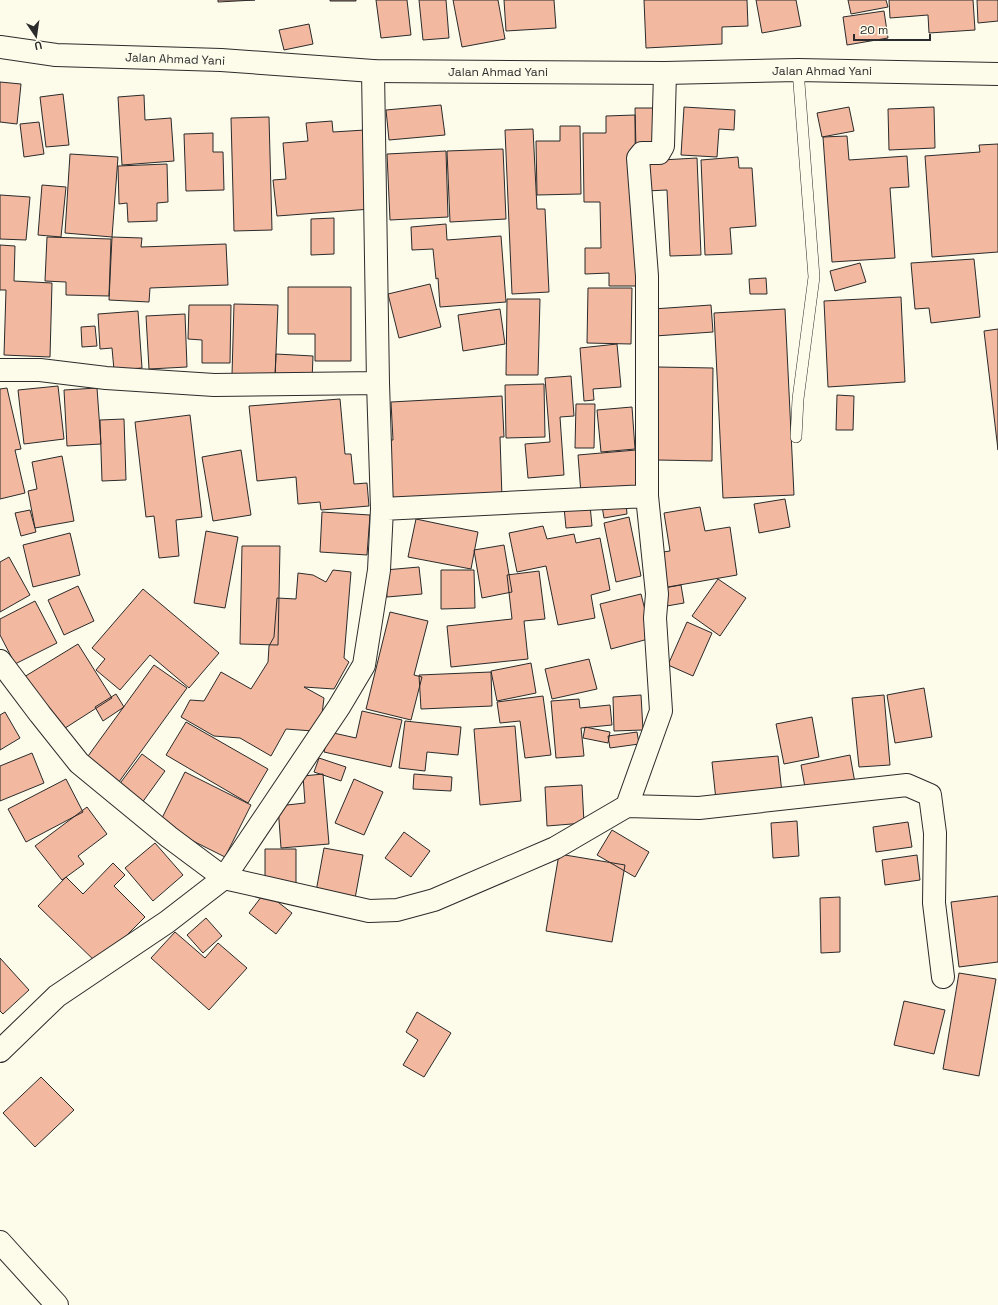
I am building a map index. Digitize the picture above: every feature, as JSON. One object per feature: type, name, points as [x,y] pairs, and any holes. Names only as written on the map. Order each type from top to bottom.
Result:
[{"type":"main road","name":"Jalan Ahmad Yani","points":[[0,47],[56,55],[221,60],[373,71],[665,73],[798,70],[998,74]]},
{"type":"main road","points":[[0,1052],[57,996],[167,922],[224,878],[339,708],[364,665],[379,570],[382,509],[378,383],[373,71]]},
{"type":"main road","points":[[627,806],[661,712],[655,618],[657,594],[647,496],[648,276],[638,158],[642,153],[659,153],[663,146],[665,73]]},
{"type":"main road","points":[[0,370],[40,370],[106,378],[214,385],[378,383]]},
{"type":"main road","points":[[382,509],[647,496]]},
{"type":"main road","points":[[0,661],[79,763],[169,837],[224,878],[369,911],[397,910],[434,900],[555,848],[627,806],[699,808],[907,785],[930,795],[934,832],[934,903],[943,977]]},
{"type":"main road","points":[[0,1242],[57,1305]]},
{"type":"lane","points":[[796,437],[798,399],[814,277],[798,70]]},
{"type":"building","points":[[218,0],[255,0],[218,2]]},
{"type":"building","points":[[356,0],[356,1],[330,1]]},
{"type":"building","points":[[376,0],[407,0],[411,35],[381,38]]},
{"type":"building","points":[[419,0],[446,0],[449,38],[423,40]]},
{"type":"building","points":[[453,0],[498,0],[505,39],[462,47]]},
{"type":"building","points":[[504,0],[554,0],[556,28],[506,31]]},
{"type":"building","points":[[644,0],[747,0],[748,26],[722,27],[722,44],[646,48]]},
{"type":"building","points":[[756,0],[796,0],[801,26],[762,33]]},
{"type":"building","points":[[848,0],[886,0],[888,7],[851,14]]},
{"type":"building","points":[[889,0],[973,0],[975,30],[929,33],[928,15],[890,18]]},
{"type":"building","points":[[977,0],[998,0],[998,21],[978,23]]},
{"type":"building","points":[[884,11],[888,38],[847,45],[843,17]]},
{"type":"building","points":[[309,24],[313,44],[284,50],[279,30]]},
{"type":"building","points":[[0,82],[21,84],[17,124],[0,122]]},
{"type":"building","points":[[63,94],[69,145],[46,147],[40,97]]},
{"type":"building","points":[[144,95],[145,120],[171,118],[174,161],[122,165],[118,97]]},
{"type":"building","points":[[441,105],[445,135],[389,140],[386,110]]},
{"type":"building","points":[[684,107],[735,110],[734,130],[719,129],[717,157],[681,155]]},
{"type":"building","points":[[849,107],[854,131],[822,137],[817,113]]},
{"type":"building","points":[[934,107],[935,148],[889,150],[888,109]]},
{"type":"building","points":[[635,108],[653,108],[654,150],[636,150]]},
{"type":"building","points":[[635,115],[636,246],[640,286],[609,286],[609,273],[585,274],[585,248],[601,248],[600,202],[584,202],[583,133],[606,133],[606,116]]},
{"type":"building","points":[[269,117],[272,230],[234,231],[231,118]]},
{"type":"building","points":[[332,121],[333,132],[365,130],[371,209],[277,216],[273,180],[286,179],[283,143],[308,141],[306,123]]},
{"type":"building","points":[[39,122],[44,154],[24,157],[20,124]]},
{"type":"building","points":[[560,126],[580,126],[581,194],[537,195],[536,141],[560,141]]},
{"type":"building","points":[[533,129],[537,209],[545,209],[549,292],[512,294],[505,130]]},
{"type":"building","points":[[213,133],[213,152],[223,152],[224,190],[186,191],[184,134]]},
{"type":"building","points":[[847,136],[849,160],[907,156],[909,187],[890,188],[895,258],[832,262],[823,137]]},
{"type":"building","points":[[998,144],[998,252],[932,257],[925,156],[980,152],[979,145]]},
{"type":"building","points":[[503,149],[506,219],[450,222],[447,151]]},
{"type":"building","points":[[446,151],[448,217],[390,220],[387,154]]},
{"type":"building","points":[[70,154],[118,157],[112,237],[65,233]]},
{"type":"building","points":[[738,157],[739,168],[752,168],[756,226],[730,228],[732,254],[705,255],[701,160]]},
{"type":"building","points":[[697,158],[701,255],[670,256],[667,190],[646,191],[644,161]]},
{"type":"building","points":[[167,164],[168,202],[157,203],[157,221],[128,222],[127,203],[119,204],[118,166]]},
{"type":"building","points":[[42,185],[66,187],[61,237],[38,235]]},
{"type":"building","points":[[0,195],[30,197],[26,240],[0,239]]},
{"type":"building","points":[[334,218],[334,254],[311,255],[311,219]]},
{"type":"building","points":[[446,224],[447,240],[501,236],[506,302],[440,307],[438,278],[436,279],[433,249],[412,250],[411,227]]},
{"type":"building","points":[[47,237],[111,239],[109,296],[66,295],[66,282],[45,281]]},
{"type":"building","points":[[112,237],[142,238],[141,247],[226,244],[228,285],[150,288],[149,302],[109,300]]},
{"type":"building","points":[[0,245],[15,246],[14,281],[52,283],[50,357],[4,355],[6,290],[0,290]]},
{"type":"building","points":[[974,259],[980,317],[931,323],[929,308],[915,309],[911,263]]},
{"type":"building","points":[[860,263],[866,282],[835,291],[830,271]]},
{"type":"building","points":[[766,278],[767,294],[750,294],[749,279]]},
{"type":"building","points":[[430,284],[441,327],[399,338],[388,294]]},
{"type":"building","points":[[288,287],[351,287],[351,361],[315,361],[315,334],[288,334]]},
{"type":"building","points":[[588,288],[632,288],[631,344],[587,343]]},
{"type":"building","points":[[901,297],[905,382],[828,387],[824,301]]},
{"type":"building","points":[[507,299],[540,299],[538,375],[506,375]]},
{"type":"building","points":[[234,304],[278,305],[275,376],[232,375]]},
{"type":"building","points":[[189,305],[231,305],[230,363],[202,363],[202,340],[188,339]]},
{"type":"building","points":[[711,305],[713,332],[655,336],[653,309]]},
{"type":"building","points":[[500,309],[505,344],[463,351],[458,315]]},
{"type":"building","points":[[785,309],[794,495],[723,498],[714,313]]},
{"type":"building","points":[[138,311],[142,368],[114,370],[112,348],[100,349],[98,314]]},
{"type":"building","points":[[185,314],[187,367],[149,369],[146,316]]},
{"type":"building","points":[[95,326],[97,346],[82,347],[81,327]]},
{"type":"building","points":[[998,329],[998,450],[984,331]]},
{"type":"building","points":[[617,344],[621,387],[593,389],[594,400],[584,401],[580,348]]},
{"type":"building","points":[[276,354],[313,356],[312,381],[275,380]]},
{"type":"building","points":[[658,367],[713,368],[712,461],[657,460]]},
{"type":"building","points":[[571,376],[574,416],[560,417],[564,475],[528,478],[525,444],[550,442],[545,378]]},
{"type":"building","points":[[544,384],[545,437],[506,438],[505,385]]},
{"type":"building","points":[[58,386],[64,439],[24,444],[18,390]]},
{"type":"building","points":[[7,388],[21,449],[15,450],[25,493],[0,499],[0,389]]},
{"type":"building","points":[[97,388],[101,444],[67,446],[64,390]]},
{"type":"building","points":[[837,395],[854,396],[853,430],[836,430]]},
{"type":"building","points":[[502,396],[504,437],[500,437],[502,498],[393,503],[390,440],[393,440],[391,402]]},
{"type":"building","points":[[340,399],[345,454],[351,454],[354,484],[367,483],[369,506],[321,510],[320,502],[298,504],[296,477],[257,481],[249,406]]},
{"type":"building","points":[[576,404],[595,404],[594,448],[575,448]]},
{"type":"building","points":[[632,407],[635,449],[601,452],[597,410]]},
{"type":"building","points":[[190,415],[202,517],[176,520],[179,556],[159,558],[154,516],[146,517],[135,422]]},
{"type":"building","points":[[124,419],[126,480],[102,481],[100,420]]},
{"type":"building","points":[[241,450],[251,515],[213,521],[202,457]]},
{"type":"building","points":[[636,450],[639,489],[581,494],[578,455]]},
{"type":"building","points":[[62,456],[74,521],[35,528],[28,491],[37,489],[32,462]]},
{"type":"building","points":[[785,499],[790,527],[759,533],[754,504]]},
{"type":"building","points":[[626,503],[627,514],[604,518],[602,506]]},
{"type":"building","points":[[590,505],[592,526],[566,528],[564,507]]},
{"type":"building","points":[[700,507],[705,531],[730,527],[737,575],[662,588],[656,553],[670,551],[664,513]]},
{"type":"building","points":[[30,510],[36,532],[21,536],[15,513]]},
{"type":"building","points":[[322,512],[370,515],[367,555],[320,552]]},
{"type":"building","points":[[629,517],[641,576],[616,582],[604,523]]},
{"type":"building","points":[[416,519],[478,532],[471,569],[408,557]]},
{"type":"building","points":[[543,526],[547,539],[574,534],[576,543],[600,538],[610,590],[591,595],[595,618],[558,625],[546,566],[517,572],[509,533]]},
{"type":"building","points":[[206,531],[238,537],[225,608],[194,603]]},
{"type":"building","points":[[70,533],[80,575],[33,587],[23,545]]},
{"type":"building","points":[[504,545],[512,592],[482,598],[474,550]]},
{"type":"building","points":[[242,546],[280,546],[278,645],[240,644]]},
{"type":"building","points":[[9,557],[30,595],[0,612],[0,562]]},
{"type":"building","points":[[419,567],[422,594],[387,597],[385,570]]},
{"type":"building","points":[[333,570],[351,572],[344,658],[349,662],[334,689],[304,687],[324,698],[322,714],[313,731],[286,729],[271,756],[240,738],[214,736],[181,717],[190,700],[204,701],[221,672],[251,689],[268,662],[269,646],[274,637],[277,598],[296,599],[298,573],[313,575],[326,582]]},
{"type":"building","points":[[441,570],[474,570],[475,608],[441,609]]},
{"type":"building","points":[[539,571],[545,619],[524,621],[528,659],[451,667],[447,626],[512,619],[507,575]]},
{"type":"building","points":[[718,579],[746,598],[720,636],[692,616]]},
{"type":"building","points":[[681,585],[684,603],[661,607],[658,589]]},
{"type":"building","points":[[78,586],[94,621],[64,635],[48,600]]},
{"type":"building","points":[[143,589],[219,653],[189,688],[150,655],[120,690],[96,670],[105,659],[92,648]]},
{"type":"building","points":[[641,594],[652,638],[611,649],[600,604]]},
{"type":"building","points":[[35,601],[57,643],[15,664],[0,635],[0,619]]},
{"type":"building","points":[[390,612],[428,621],[414,675],[422,677],[411,720],[366,709]]},
{"type":"building","points":[[687,622],[712,633],[693,676],[668,665]]},
{"type":"building","points":[[78,644],[112,698],[59,732],[24,677]]},
{"type":"building","points":[[589,659],[597,689],[552,699],[545,669]]},
{"type":"building","points":[[531,663],[536,693],[497,701],[491,671]]},
{"type":"building","points":[[154,665],[187,688],[116,786],[83,763]]},
{"type":"building","points":[[491,672],[492,706],[421,709],[419,675]]},
{"type":"building","points":[[924,688],[932,737],[895,743],[887,695]]},
{"type":"building","points":[[116,694],[124,707],[103,721],[95,707]]},
{"type":"building","points":[[641,695],[643,730],[614,731],[613,697]]},
{"type":"building","points":[[884,695],[890,765],[859,767],[852,698]]},
{"type":"building","points":[[543,696],[551,755],[525,758],[520,721],[500,723],[497,702]]},
{"type":"building","points":[[579,699],[580,708],[610,705],[612,725],[581,728],[584,756],[556,758],[551,701]]},
{"type":"building","points":[[362,711],[402,720],[391,767],[324,752],[329,732],[356,738]]},
{"type":"building","points":[[5,712],[20,738],[0,750],[0,715]]},
{"type":"building","points":[[812,717],[819,757],[784,764],[776,724]]},
{"type":"building","points":[[405,721],[461,727],[458,755],[427,752],[425,771],[399,768]]},
{"type":"building","points":[[186,722],[268,769],[248,803],[166,755]]},
{"type":"building","points":[[515,726],[521,801],[480,805],[474,729]]},
{"type":"building","points":[[585,727],[610,732],[608,743],[583,738]]},
{"type":"building","points":[[637,732],[639,744],[610,748],[608,736]]},
{"type":"building","points":[[32,753],[44,783],[0,801],[0,766]]},
{"type":"building","points":[[142,754],[165,771],[139,807],[115,790]]},
{"type":"building","points":[[850,755],[855,783],[806,793],[801,765]]},
{"type":"building","points":[[778,756],[782,793],[716,800],[712,762]]},
{"type":"building","points":[[319,758],[346,767],[341,781],[314,772]]},
{"type":"building","points":[[185,772],[251,805],[225,857],[159,824]]},
{"type":"building","points":[[323,774],[329,844],[281,848],[278,806],[305,803],[303,776]]},
{"type":"building","points":[[414,774],[452,777],[451,791],[413,789]]},
{"type":"building","points":[[66,779],[83,812],[26,842],[8,809]]},
{"type":"building","points":[[354,779],[383,792],[364,835],[335,823]]},
{"type":"building","points":[[582,785],[584,823],[547,826],[545,787]]},
{"type":"building","points":[[87,807],[107,834],[78,856],[84,864],[62,880],[35,846]]},
{"type":"building","points":[[797,821],[799,856],[773,858],[771,823]]},
{"type":"building","points":[[908,822],[912,847],[876,852],[873,827]]},
{"type":"building","points":[[612,830],[649,852],[635,877],[597,855]]},
{"type":"building","points":[[404,832],[430,851],[411,877],[385,858]]},
{"type":"building","points":[[155,843],[183,875],[153,901],[125,868]]},
{"type":"building","points":[[324,848],[363,855],[354,904],[315,897]]},
{"type":"building","points":[[265,849],[296,849],[296,883],[265,884]]},
{"type":"building","points":[[559,854],[625,865],[612,942],[546,931]]},
{"type":"building","points":[[917,855],[920,880],[885,885],[882,860]]},
{"type":"building","points":[[113,863],[125,875],[114,886],[145,917],[98,964],[38,906],[66,877],[83,894]]},
{"type":"building","points":[[265,892],[292,913],[276,934],[249,913]]},
{"type":"building","points":[[998,896],[998,962],[959,967],[951,902]]},
{"type":"building","points":[[840,897],[840,952],[821,953],[820,898]]},
{"type":"building","points":[[206,918],[222,936],[203,953],[187,935]]},
{"type":"building","points":[[175,932],[205,958],[218,943],[247,968],[209,1010],[151,958]]},
{"type":"building","points":[[0,958],[29,990],[3,1014],[0,1011]]},
{"type":"building","points":[[959,973],[996,979],[979,1076],[943,1069]]},
{"type":"building","points":[[904,1001],[945,1010],[934,1054],[894,1045]]},
{"type":"building","points":[[417,1012],[451,1033],[424,1077],[403,1065],[418,1040],[406,1032]]},
{"type":"building","points":[[41,1077],[74,1110],[35,1147],[3,1113]]}]
